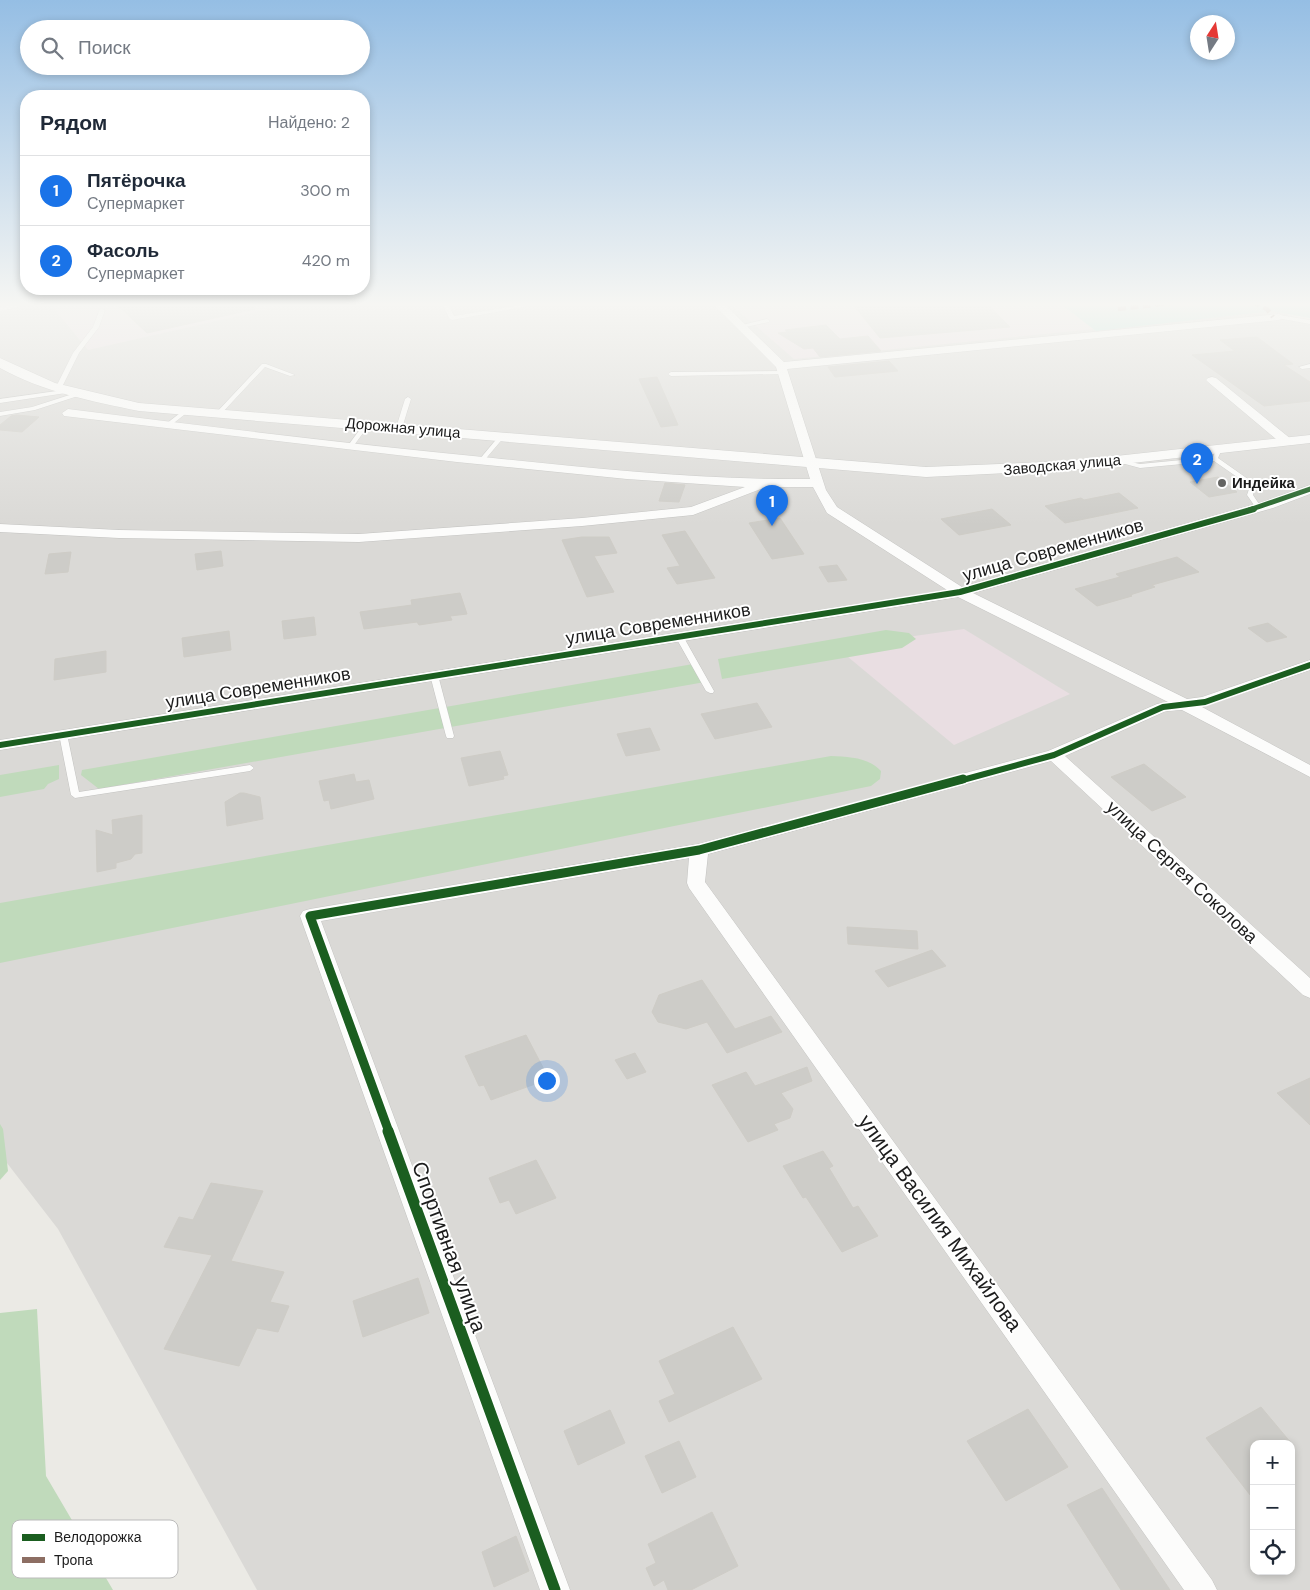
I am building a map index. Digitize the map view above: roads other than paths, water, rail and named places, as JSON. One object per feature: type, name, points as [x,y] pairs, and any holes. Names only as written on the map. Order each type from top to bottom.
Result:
[{"type":"street","name":"Дорожная улица","points":[[25,376],[68,392],[139,407],[502,436],[813,464]]},
{"type":"street","points":[[784,376],[820,490],[832,510],[960,592],[1183,704],[1310,772]]},
{"type":"street","points":[[1212,380],[1288,442]]},
{"type":"street","points":[[68,413],[350,447],[613,474],[762,485],[818,483]]},
{"type":"street","name":"Заводская улица","points":[[813,464],[926,472],[976,472],[1114,460],[1217,454],[1310,439]]},
{"type":"street","points":[[0,528],[120,534],[358,538],[582,522],[693,511],[762,485]]},
{"type":"street","name":"улица Современников","points":[[0,745],[960,592],[1258,508],[1310,489]]},
{"type":"street","points":[[699,850],[1054,755],[1163,707],[1205,702],[1310,664]]},
{"type":"street","name":"улица Сергея Соколова","points":[[1054,755],[1310,990]]},
{"type":"street","name":"Спортивная улица","points":[[556,1590],[310,916],[699,850]]},
{"type":"street","name":"улица Василия Михайлова","points":[[699,850],[696,883],[1202,1590]]},
{"type":"lane","points":[[68,392],[71,376]]},
{"type":"lane","points":[[218,414],[253,376]]},
{"type":"lane","points":[[0,401],[68,392]]},
{"type":"lane","points":[[0,414],[33,409],[68,392]]},
{"type":"lane","points":[[399,428],[408,399]]},
{"type":"lane","points":[[168,425],[186,411]]},
{"type":"lane","points":[[350,447],[366,425]]},
{"type":"lane","points":[[482,461],[502,436]]},
{"type":"lane","points":[[1217,454],[1253,485],[1250,495],[1258,508]]},
{"type":"lane","points":[[679,636],[710,691]]},
{"type":"lane","points":[[434,675],[450,736]]},
{"type":"lane","points":[[63,734],[75,795],[250,768]]},
{"type":"place","name":"Индейка","points":[[1222,483]]},
{"type":"place","name":"Фасоль","points":[[1197,484]]},
{"type":"place","name":"Пятёрочка","points":[[772,526]]}]
